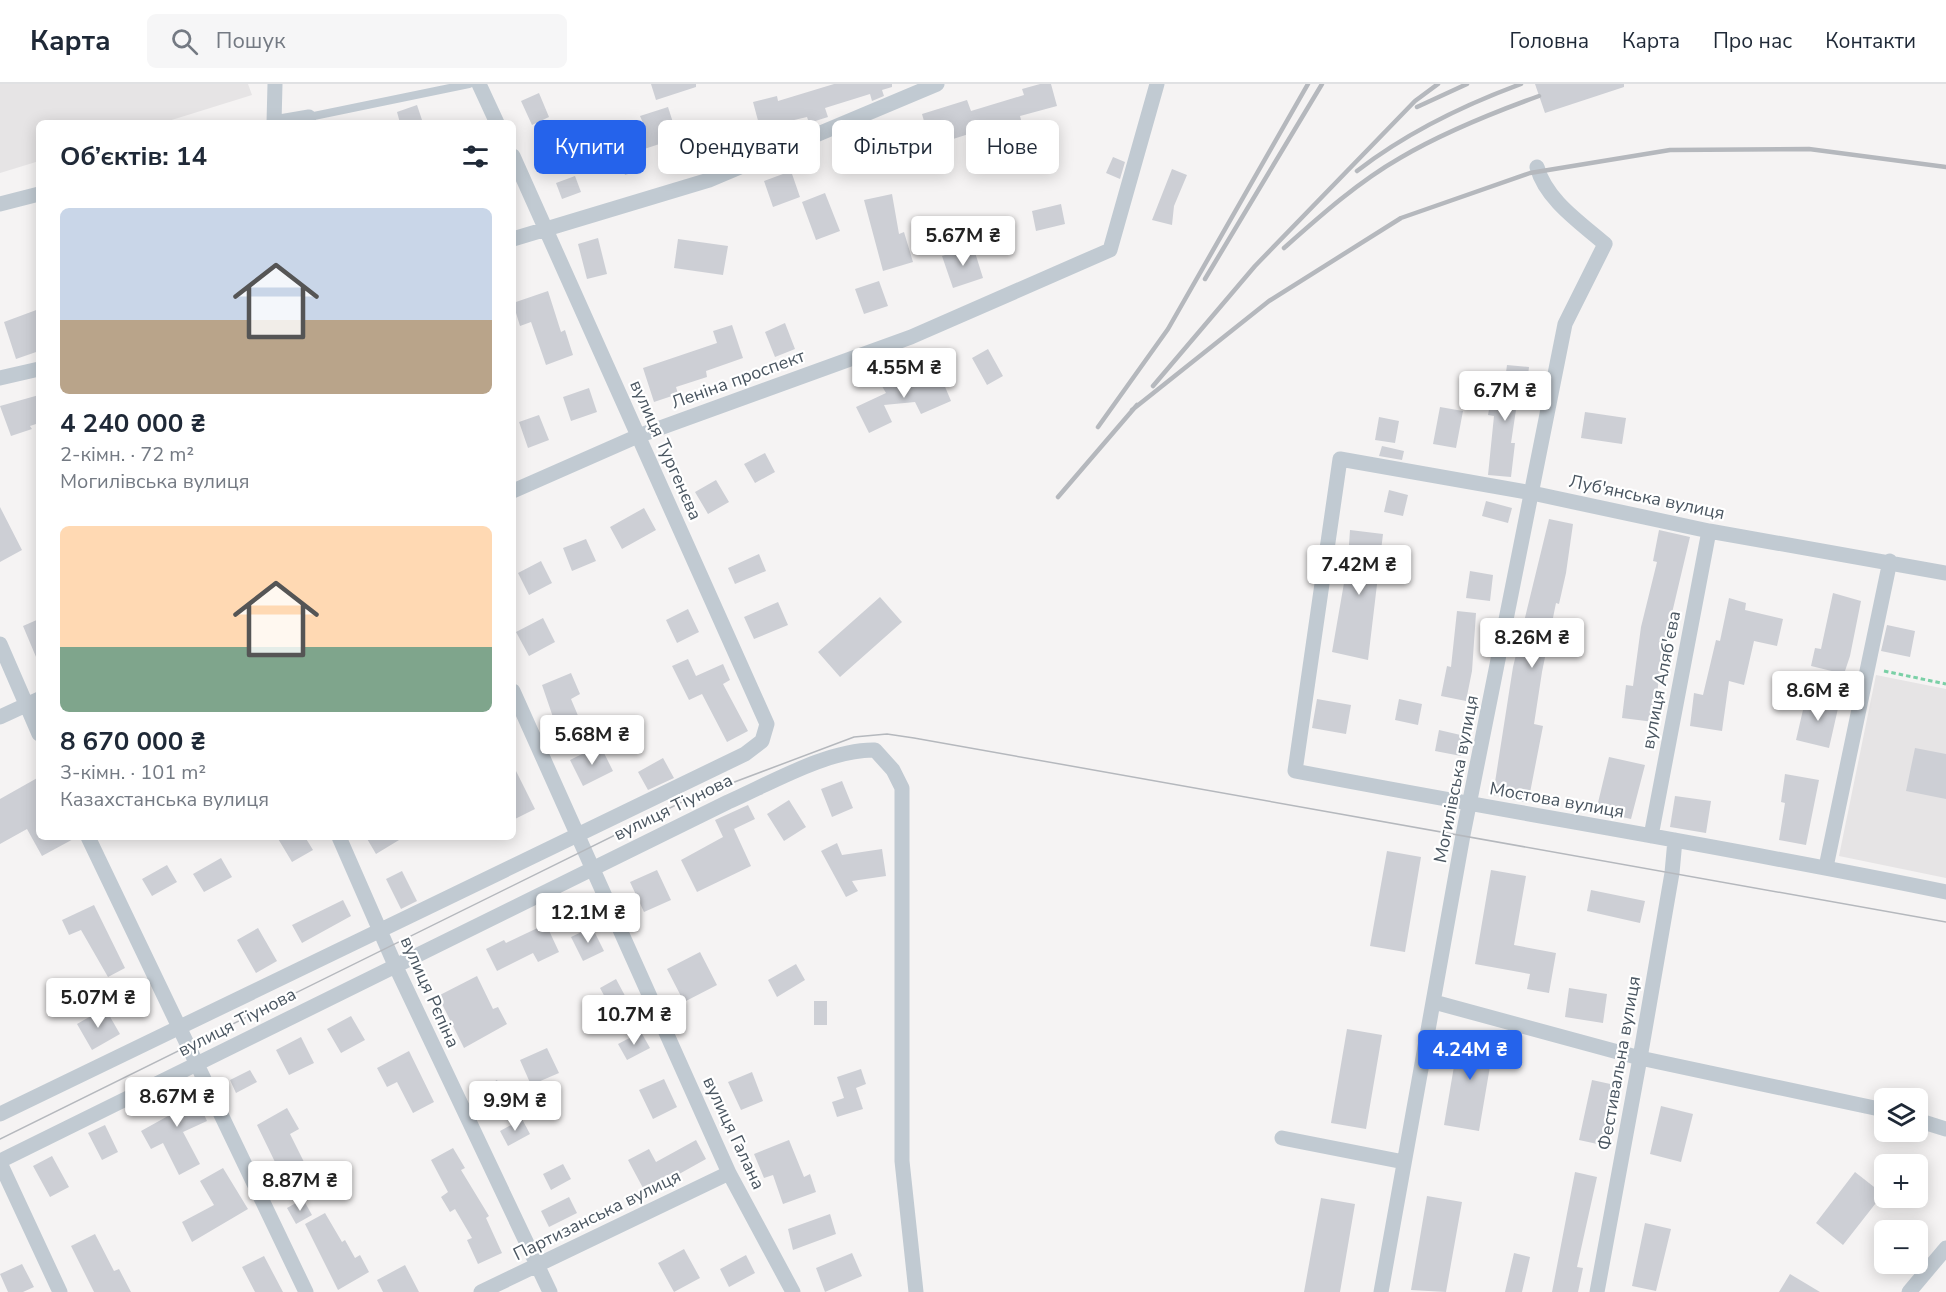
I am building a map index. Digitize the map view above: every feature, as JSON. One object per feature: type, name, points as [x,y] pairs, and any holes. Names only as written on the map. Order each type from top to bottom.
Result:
[{"type":"street","points":[[274,120],[275,84]]},
{"type":"street","points":[[479,84],[496,120]]},
{"type":"street","points":[[516,238],[709,180],[937,84]]},
{"type":"street","name":"Леніна проспект","points":[[516,490],[638,436],[910,337],[1110,250],[1156,84]]},
{"type":"street","points":[[292,120],[309,117]]},
{"type":"street","name":"вулиця Тургенєва","points":[[516,162],[548,229],[766,724],[762,741],[745,754]]},
{"type":"street","name":"Могилівська вулиця","points":[[1381,1292],[1470,805],[1565,324],[1605,244],[1572,216],[1544,183],[1537,167]]},
{"type":"street","points":[[0,204],[36,195]]},
{"type":"street","points":[[0,378],[36,370]]},
{"type":"street","name":"Луб'янська вулиця","points":[[1340,459],[1532,493],[1709,531],[1890,561],[1946,573]]},
{"type":"street","name":"Мостова вулиця","points":[[1340,459],[1295,771],[1470,805],[1826,867],[1946,892]]},
{"type":"street","name":"вулиця Аляб'єва","points":[[1651,836],[1709,531]]},
{"type":"street","points":[[1826,867],[1890,561]]},
{"type":"street","points":[[0,644],[32,702],[36,720]]},
{"type":"street","name":"вулиця Галана","points":[[516,699],[729,1173],[793,1292]]},
{"type":"street","points":[[0,717],[32,702]]},
{"type":"street","name":"вулиця Тіунова","points":[[0,1162],[728,801],[856,750],[875,750],[893,771],[902,788],[902,1161],[916,1292]]},
{"type":"street","name":"вулиця Тіунова","points":[[0,1114],[745,754]]},
{"type":"street","points":[[89,840],[306,1292]]},
{"type":"street","name":"вулиця Рєпіна","points":[[340,840],[395,965],[550,1292]]},
{"type":"street","name":"Фестивальна вулиця","points":[[1597,1292],[1672,873],[1675,840]]},
{"type":"street","points":[[1434,1002],[1640,1058],[1874,1108]]},
{"type":"street","points":[[1928,1123],[1946,1129]]},
{"type":"street","points":[[1282,1138],[1404,1162]]},
{"type":"street","points":[[0,1162],[60,1292]]},
{"type":"street","name":"Партизанська вулиця","points":[[481,1292],[729,1173]]},
{"type":"street","points":[[1909,1292],[1946,1248]]},
{"type":"lane","points":[[309,117],[469,84]]},
{"type":"path","points":[[1867,668],[1946,684]]},
{"type":"shaded area","points":[[0,84],[248,84],[252,95],[172,120],[36,120],[36,162],[0,173]]},
{"type":"shaded area","points":[[1876,675],[1946,689],[1946,878],[1839,856]]},
{"type":"building","points":[[651,84],[696,84],[696,87],[656,100]]},
{"type":"building","points":[[834,84],[892,84],[892,87],[882,90],[884,96],[872,101],[870,94],[825,108],[828,117],[818,120],[808,120],[807,117],[794,120],[758,120],[753,102],[777,96],[778,101]]},
{"type":"building","points":[[1040,84],[1051,84],[1057,106],[1020,116],[1021,120],[966,120],[966,135],[954,139],[954,120],[924,120],[922,114],[967,100],[971,111],[1024,95],[1022,89]]},
{"type":"building","points":[[1535,84],[1624,84],[1624,87],[1545,113]]},
{"type":"building","points":[[539,93],[549,117],[534,120],[532,125],[521,101]]},
{"type":"building","points":[[417,105],[422,120],[399,120],[397,112]]},
{"type":"building","points":[[668,107],[672,120],[658,120],[658,144],[646,148],[646,120],[642,120],[640,116]]},
{"type":"building","points":[[1113,157],[1125,162],[1120,179],[1106,173]]},
{"type":"building","points":[[1172,169],[1187,175],[1174,206],[1172,225],[1152,220]]},
{"type":"building","points":[[783,174],[792,174],[800,197],[773,207],[764,181]]},
{"type":"building","points":[[575,176],[581,192],[562,199],[556,183]]},
{"type":"building","points":[[825,193],[840,231],[816,240],[802,202]]},
{"type":"building","points":[[892,194],[899,234],[904,232],[913,262],[883,271],[864,200]]},
{"type":"building","points":[[1061,204],[1065,224],[1036,231],[1032,211]]},
{"type":"building","points":[[598,238],[607,274],[587,279],[578,244]]},
{"type":"building","points":[[678,239],[728,246],[723,275],[674,268]]},
{"type":"building","points":[[973,246],[983,278],[953,288],[942,256]]},
{"type":"building","points":[[879,281],[888,306],[864,314],[855,289]]},
{"type":"building","points":[[548,291],[561,332],[565,330],[573,355],[546,365],[531,322],[520,326],[516,302]]},
{"type":"building","points":[[36,310],[36,352],[16,359],[4,322]]},
{"type":"building","points":[[785,323],[795,349],[775,357],[765,332]]},
{"type":"building","points":[[732,325],[743,358],[706,371],[707,377],[676,387],[678,394],[654,402],[643,368],[717,343],[713,331]]},
{"type":"building","points":[[988,349],[1003,376],[987,385],[972,358]]},
{"type":"building","points":[[1507,365],[1529,367],[1527,384],[1520,383],[1511,443],[1515,443],[1511,477],[1488,475],[1494,416],[1488,415],[1492,392],[1503,394]]},
{"type":"building","points":[[938,370],[951,401],[921,414],[915,402],[884,405],[892,422],[869,433],[856,407],[886,393],[879,381],[891,374],[899,388]]},
{"type":"building","points":[[589,388],[597,412],[571,421],[563,397]]},
{"type":"building","points":[[36,396],[36,424],[30,426],[32,429],[11,436],[0,406]]},
{"type":"building","points":[[1440,407],[1463,411],[1456,448],[1433,444]]},
{"type":"building","points":[[1585,412],[1626,418],[1622,444],[1581,438]]},
{"type":"building","points":[[539,415],[549,440],[528,448],[519,422]]},
{"type":"building","points":[[1379,417],[1399,421],[1395,443],[1375,440]]},
{"type":"building","points":[[1382,446],[1404,451],[1402,460],[1379,456]]},
{"type":"building","points":[[765,453],[775,472],[755,483],[744,464]]},
{"type":"building","points":[[716,480],[729,502],[708,514],[695,492]]},
{"type":"building","points":[[1389,490],[1408,495],[1403,516],[1384,512]]},
{"type":"building","points":[[1486,501],[1512,508],[1508,523],[1482,516]]},
{"type":"building","points":[[0,507],[22,550],[0,562]]},
{"type":"building","points":[[644,508],[656,530],[622,549],[610,527]]},
{"type":"building","points":[[1549,519],[1573,524],[1566,573],[1559,604],[1556,603],[1542,672],[1534,724],[1543,726],[1528,803],[1493,795],[1513,667]]},
{"type":"building","points":[[1350,530],[1383,534],[1368,660],[1332,652],[1348,560]]},
{"type":"building","points":[[1659,530],[1690,537],[1668,630],[1663,669],[1660,668],[1654,722],[1622,718],[1626,685],[1633,686],[1641,627],[1657,562],[1653,561]]},
{"type":"building","points":[[586,539],[596,561],[572,571],[563,548]]},
{"type":"building","points":[[759,554],[766,571],[735,584],[728,568]]},
{"type":"building","points":[[541,561],[552,583],[529,595],[518,573]]},
{"type":"building","points":[[1470,571],[1493,575],[1490,601],[1466,598]]},
{"type":"building","points":[[1833,593],[1861,601],[1844,674],[1811,666],[1815,648],[1821,649]]},
{"type":"building","points":[[880,597],[902,622],[840,677],[818,652]]},
{"type":"building","points":[[1729,598],[1746,603],[1745,610],[1783,619],[1777,646],[1754,641],[1744,685],[1729,681],[1722,731],[1690,726],[1694,693],[1703,695],[1716,640],[1720,641]]},
{"type":"building","points":[[778,602],[788,625],[754,639],[744,617]]},
{"type":"building","points":[[688,609],[699,632],[677,643],[666,620]]},
{"type":"building","points":[[1457,611],[1476,613],[1472,671],[1466,701],[1441,696],[1447,666],[1451,667]]},
{"type":"building","points":[[543,618],[555,642],[529,656],[516,632]]},
{"type":"building","points":[[36,620],[36,657],[23,626]]},
{"type":"building","points":[[1887,625],[1915,631],[1910,657],[1881,651]]},
{"type":"building","points":[[688,659],[696,676],[723,664],[730,680],[723,684],[748,731],[727,742],[702,694],[689,700],[672,666]]},
{"type":"building","points":[[571,673],[580,694],[571,699],[579,718],[564,725],[562,720],[555,723],[542,685]]},
{"type":"building","points":[[1806,697],[1839,704],[1829,748],[1796,740]]},
{"type":"building","points":[[1317,699],[1351,705],[1346,734],[1312,728]]},
{"type":"building","points":[[1399,699],[1422,704],[1418,725],[1395,720]]},
{"type":"building","points":[[1439,730],[1465,736],[1461,756],[1435,751]]},
{"type":"building","points":[[600,745],[613,771],[583,786],[570,760]]},
{"type":"building","points":[[1915,748],[1946,754],[1946,799],[1906,791]]},
{"type":"building","points":[[1609,757],[1645,765],[1631,819],[1596,811]]},
{"type":"building","points":[[663,758],[674,778],[648,790],[638,772]]},
{"type":"building","points":[[516,771],[535,809],[516,818]]},
{"type":"building","points":[[1785,774],[1819,780],[1806,845],[1779,840],[1785,803],[1781,802]]},
{"type":"building","points":[[36,779],[36,840],[71,840],[42,856],[27,829],[0,844],[0,799]]},
{"type":"building","points":[[842,781],[853,808],[832,817],[821,789]]},
{"type":"building","points":[[1675,796],[1711,801],[1706,833],[1670,827]]},
{"type":"building","points":[[789,800],[806,827],[784,841],[767,814]]},
{"type":"building","points":[[748,805],[755,819],[734,829],[751,866],[697,892],[681,860],[723,837],[715,820]]},
{"type":"building","points":[[279,840],[307,840],[313,850],[292,862]]},
{"type":"building","points":[[368,840],[399,840],[376,854]]},
{"type":"building","points":[[837,843],[842,855],[882,849],[886,876],[852,881],[858,891],[846,897],[821,851]]},
{"type":"building","points":[[1387,851],[1421,857],[1405,952],[1370,946]]},
{"type":"building","points":[[221,858],[232,877],[204,892],[193,874]]},
{"type":"building","points":[[167,865],[177,882],[152,896],[142,879]]},
{"type":"building","points":[[657,870],[671,900],[644,912],[630,882]]},
{"type":"building","points":[[1491,870],[1526,876],[1514,945],[1556,953],[1549,993],[1527,989],[1530,974],[1475,964]]},
{"type":"building","points":[[402,871],[417,901],[401,909],[386,879]]},
{"type":"building","points":[[1591,890],[1645,901],[1640,923],[1587,911]]},
{"type":"building","points":[[343,900],[351,916],[302,943],[292,925]]},
{"type":"building","points":[[94,905],[125,968],[108,977],[81,930],[69,935],[62,920]]},
{"type":"building","points":[[546,924],[559,952],[538,962],[533,953],[497,971],[486,949],[504,940],[506,943]]},
{"type":"building","points":[[592,927],[604,951],[583,961],[571,937]]},
{"type":"building","points":[[258,928],[277,961],[256,973],[237,940]]},
{"type":"building","points":[[700,952],[717,985],[684,1002],[667,969]]},
{"type":"building","points":[[796,964],[805,980],[777,997],[768,980]]},
{"type":"building","points":[[477,976],[493,1009],[498,1007],[507,1024],[464,1048],[438,996]]},
{"type":"building","points":[[616,979],[630,1005],[614,1014],[600,988]]},
{"type":"building","points":[[1569,988],[1607,994],[1603,1023],[1565,1017]]},
{"type":"building","points":[[814,1001],[827,1001],[827,1025],[814,1025]]},
{"type":"building","points":[[105,1008],[120,1034],[92,1050],[77,1024]]},
{"type":"building","points":[[351,1016],[365,1040],[341,1053],[327,1029]]},
{"type":"building","points":[[1347,1029],[1382,1035],[1366,1129],[1331,1123]]},
{"type":"building","points":[[1460,1031],[1495,1037],[1479,1131],[1444,1125]]},
{"type":"building","points":[[641,1032],[650,1048],[627,1060],[618,1044]]},
{"type":"building","points":[[301,1037],[314,1063],[289,1075],[276,1050]]},
{"type":"building","points":[[547,1048],[559,1073],[531,1085],[520,1060]]},
{"type":"building","points":[[409,1051],[434,1102],[413,1113],[397,1082],[387,1087],[377,1068]]},
{"type":"building","points":[[861,1069],[866,1084],[856,1088],[863,1109],[837,1117],[832,1102],[844,1098],[837,1077]]},
{"type":"building","points":[[250,1070],[257,1082],[236,1093],[230,1080]]},
{"type":"building","points":[[752,1072],[763,1101],[741,1110],[728,1082]]},
{"type":"building","points":[[664,1079],[677,1107],[653,1119],[639,1090]]},
{"type":"building","points":[[497,1080],[505,1096],[486,1105],[478,1090]]},
{"type":"building","points":[[1592,1080],[1615,1085],[1602,1145],[1579,1140]]},
{"type":"building","points":[[190,1084],[207,1121],[183,1132],[200,1164],[179,1175],[163,1143],[151,1149],[141,1131],[168,1116],[159,1098]]},
{"type":"building","points":[[1661,1106],[1693,1114],[1681,1162],[1650,1154]]},
{"type":"building","points":[[287,1108],[299,1129],[290,1134],[305,1164],[312,1161],[322,1180],[292,1197],[257,1125]]},
{"type":"building","points":[[522,1119],[530,1134],[508,1146],[500,1131]]},
{"type":"building","points":[[105,1125],[118,1152],[102,1160],[88,1133]]},
{"type":"building","points":[[696,1140],[706,1159],[672,1178],[670,1174],[643,1188],[628,1160],[649,1149],[656,1162]]},
{"type":"building","points":[[789,1140],[804,1177],[810,1174],[816,1192],[783,1204],[773,1175],[764,1178],[754,1154]]},
{"type":"building","points":[[453,1148],[465,1168],[461,1170],[489,1216],[486,1218],[502,1253],[478,1264],[467,1240],[472,1238],[455,1209],[450,1212],[441,1197],[448,1192],[431,1160]]},
{"type":"building","points":[[52,1156],[69,1187],[50,1197],[33,1166]]},
{"type":"building","points":[[563,1164],[571,1179],[551,1190],[543,1174]]},
{"type":"building","points":[[223,1168],[248,1209],[192,1242],[182,1222],[214,1205],[200,1181]]},
{"type":"building","points":[[1575,1172],[1597,1177],[1577,1267],[1583,1268],[1578,1292],[1552,1292]]},
{"type":"building","points":[[1855,1172],[1874,1187],[1874,1205],[1843,1245],[1816,1223]]},
{"type":"building","points":[[1427,1196],[1462,1202],[1446,1292],[1411,1290]]},
{"type":"building","points":[[569,1197],[577,1213],[549,1227],[541,1211]]},
{"type":"building","points":[[1321,1198],[1355,1204],[1340,1292],[1304,1292]]},
{"type":"building","points":[[303,1199],[312,1215],[296,1224],[287,1208]]},
{"type":"building","points":[[325,1213],[342,1242],[345,1240],[355,1258],[360,1255],[369,1272],[338,1290],[305,1224]]},
{"type":"building","points":[[830,1214],[836,1234],[793,1250],[788,1229]]},
{"type":"building","points":[[1645,1223],[1671,1229],[1656,1291],[1632,1286]]},
{"type":"building","points":[[95,1234],[114,1271],[119,1269],[131,1292],[94,1292],[71,1246]]},
{"type":"building","points":[[684,1249],[700,1278],[674,1292],[658,1263]]},
{"type":"building","points":[[852,1253],[862,1276],[825,1292],[816,1268]]},
{"type":"building","points":[[1514,1253],[1530,1257],[1522,1292],[1505,1292]]},
{"type":"building","points":[[746,1255],[755,1273],[729,1287],[720,1269]]},
{"type":"building","points":[[264,1256],[283,1292],[255,1292],[242,1267]]},
{"type":"building","points":[[22,1264],[34,1287],[23,1292],[8,1292],[0,1274]]},
{"type":"building","points":[[405,1265],[419,1292],[383,1292],[377,1280]]},
{"type":"building","points":[[1790,1274],[1820,1292],[1779,1292]]},
{"type":"tram line","points":[[0,1139],[684,801],[854,737],[887,734],[914,738],[1946,922]]},
{"type":"railway","points":[[1098,427],[1168,329],[1308,84]]},
{"type":"railway","points":[[1205,279],[1322,84]]},
{"type":"railway","points":[[1153,386],[1255,266],[1415,101],[1438,84]]},
{"type":"railway","points":[[1417,107],[1467,84]]},
{"type":"railway","points":[[1357,171],[1415,133],[1478,101],[1521,84]]},
{"type":"railway","points":[[1284,248],[1325,212],[1384,167],[1468,124],[1539,96]]},
{"type":"railway","points":[[1132,410],[1269,301],[1401,218],[1530,173],[1670,150],[1809,149],[1946,167]]},
{"type":"railway","points":[[1058,497],[1137,405]]}]
